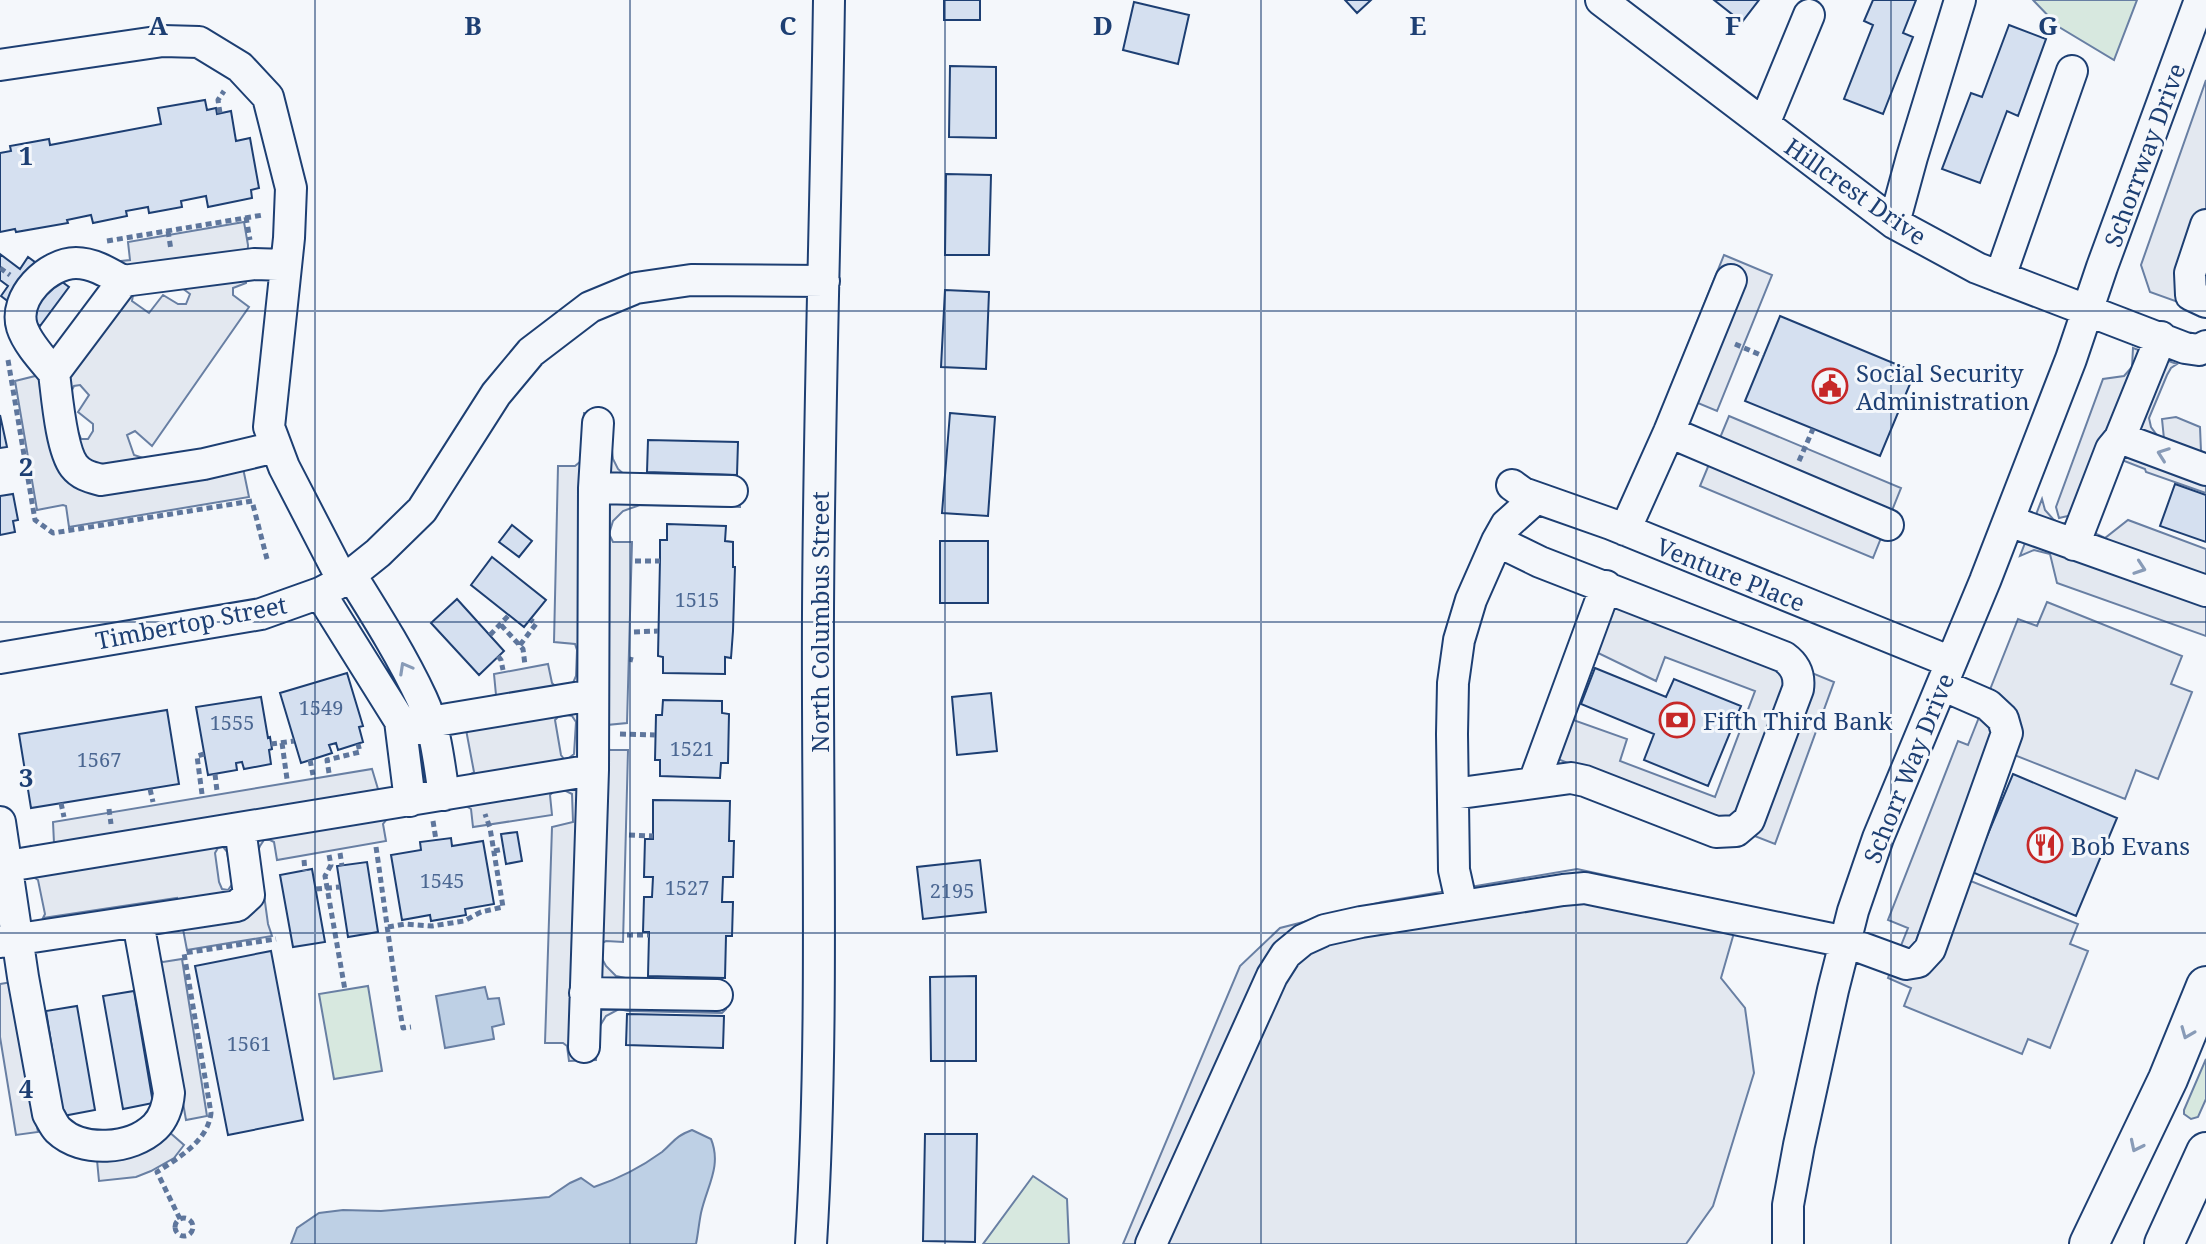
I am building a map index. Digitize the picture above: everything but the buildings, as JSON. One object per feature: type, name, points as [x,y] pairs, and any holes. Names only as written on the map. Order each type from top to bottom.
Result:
[{"type":"main road","points":[[2089,1244],[2168,1079],[2206,986]]},
{"type":"main road","points":[[2164,1244],[2206,1152]]},
{"type":"street","name":"North Columbus Street","points":[[811,1244],[816,1170],[819,996],[818,612],[829,0]]},
{"type":"street","name":"Hillcrest Drive","points":[[1601,0],[1894,223],[1977,268],[2184,344]]},
{"type":"street","points":[[1894,223],[1960,0]]},
{"type":"street","name":"Schorrway Drive","points":[[2089,310],[2200,0]]},
{"type":"street","points":[[1764,124],[1809,15]]},
{"type":"street","points":[[0,65],[163,41],[199,42],[240,67],[268,97],[291,188],[269,427],[284,467],[338,583],[341,630],[400,721],[435,737],[444,795]]},
{"type":"street","points":[[2000,277],[2072,71]]},
{"type":"street","points":[[2206,225],[2190,273],[2191,295],[2206,302]]},
{"type":"street","points":[[276,447],[204,464],[101,480],[85,476],[73,465],[65,448],[54,373],[22,328],[20,310],[30,290],[51,269],[76,263],[101,268],[123,281],[254,264],[286,265]]},
{"type":"street","name":"Timbertop Street","points":[[0,658],[261,614],[338,583],[378,553],[422,510],[496,394],[531,352],[590,307],[636,288],[691,280],[824,281]]},
{"type":"street","points":[[1625,530],[1731,280]]},
{"type":"street","points":[[54,373],[123,281]]},
{"type":"street","name":"Schorr Way Drive","points":[[1788,1244],[1788,1205],[1799,1145],[1853,911],[1878,838],[2009,521],[2089,310]]},
{"type":"street","points":[[2074,545],[2111,449],[2184,344]]},
{"type":"street","points":[[584,1047],[593,770],[594,488],[598,423]]},
{"type":"street","points":[[1669,432],[1888,525]]},
{"type":"street","points":[[2120,438],[2206,470]]},
{"type":"street","points":[[594,488],[732,491]]},
{"type":"street","name":"Venture Place","points":[[1497,541],[1524,491],[1625,530],[1946,674],[2003,719],[2007,733],[1930,949],[1918,962],[1906,964],[1846,942]]},
{"type":"street","points":[[2009,521],[2206,591]]},
{"type":"street","points":[[1453,794],[1571,778],[1716,832],[1736,831],[1749,820],[1799,679],[1784,657],[1540,562],[1497,541],[1471,600],[1459,640],[1453,683],[1453,794],[1454,870],[1462,906]]},
{"type":"street","points":[[1534,782],[1606,586]]},
{"type":"street","points":[[416,728],[593,695]]},
{"type":"street","points":[[410,801],[416,728]]},
{"type":"street","points":[[8,866],[593,770]]},
{"type":"street","points":[[0,822],[8,866],[9,941],[48,1114],[57,1129],[76,1141],[100,1147],[133,1141],[155,1127],[168,1103],[169,1093],[138,922]]},
{"type":"street","points":[[9,941],[237,906],[249,895],[240,828]]},
{"type":"street","points":[[1151,1244],[1272,976],[1286,954],[1303,940],[1325,930],[1585,888],[1846,942]]},
{"type":"street","points":[[585,993],[717,995]]},
{"type":"path","points":[[220,113],[218,100],[228,84]]},
{"type":"path","points":[[101,242],[274,214]]},
{"type":"path","points":[[1747,349],[1763,356]]},
{"type":"path","points":[[6,351],[35,520],[53,533],[252,501],[267,559]]},
{"type":"path","points":[[1805,447],[1813,429]]},
{"type":"path","points":[[635,561],[660,561]]},
{"type":"path","points":[[490,635],[509,615]]},
{"type":"path","points":[[520,645],[536,624],[531,620]]},
{"type":"path","points":[[501,625],[523,649],[525,665]]},
{"type":"path","points":[[634,632],[658,631]]},
{"type":"path","points":[[498,656],[503,670]]},
{"type":"path","points":[[271,744],[294,741]]},
{"type":"path","points":[[282,743],[287,779]]},
{"type":"path","points":[[329,773],[327,760],[360,752],[358,744]]},
{"type":"path","points":[[202,794],[197,756],[204,754]]},
{"type":"path","points":[[310,760],[313,775]]},
{"type":"path","points":[[215,774],[217,791]]},
{"type":"path","points":[[150,789],[153,802]]},
{"type":"path","points":[[388,927],[405,924],[432,926],[464,921],[481,912],[503,907],[481,789]]},
{"type":"path","points":[[61,803],[64,817]]},
{"type":"path","points":[[629,835],[653,836]]},
{"type":"path","points":[[376,847],[403,1028],[411,1027]]},
{"type":"path","points":[[494,851],[504,849]]},
{"type":"path","points":[[340,853],[342,866]]},
{"type":"path","points":[[329,855],[331,865],[325,876],[345,990]]},
{"type":"path","points":[[304,860],[305,871]]},
{"type":"path","points":[[316,889],[340,887]]},
{"type":"path","points":[[627,935],[649,935]]},
{"type":"path","points":[[180,1219],[157,1172],[187,1152],[202,1135],[211,1113],[184,953],[276,939]]},
{"type":"shaded area","points":[[2033,0],[2137,0],[2114,60],[2059,27]]},
{"type":"shaded area","points":[[2206,80],[2206,312],[2150,292],[2141,265]]},
{"type":"shaded area","points":[[244,222],[248,245],[246,283],[233,288],[233,295],[249,307],[152,446],[135,431],[127,435],[134,455],[149,460],[238,444],[249,497],[69,527],[66,506],[37,510],[15,381],[35,376],[121,261],[130,260],[128,242]],"holes":[[[182,288],[190,294],[186,304],[178,304],[163,295],[149,313],[132,301],[133,295]],[[80,385],[89,395],[78,412],[93,424],[88,439],[81,439],[76,427],[71,392],[74,386]]]},
{"type":"shaded area","points":[[1724,255],[1772,275],[1717,411],[1669,391]]},
{"type":"shaded area","points":[[2133,348],[2177,364],[2167,375],[2149,418],[2151,427],[2159,438],[2164,439],[2162,419],[2176,417],[2200,427],[2201,451],[2206,453],[2206,493],[2122,460],[2092,532],[2105,538],[2128,520],[2206,549],[2206,636],[2057,583],[2050,554],[2034,550],[2020,556],[2042,499],[2045,510],[2061,524],[2072,515],[2059,518],[2056,507],[2103,379],[2124,376],[2132,367]]},
{"type":"shaded area","points":[[584,413],[611,414],[613,459],[626,476],[736,477],[740,507],[640,505],[623,511],[613,521],[609,534],[613,542],[632,542],[627,723],[607,725],[606,746],[610,750],[628,750],[623,942],[606,941],[600,944],[600,955],[616,976],[630,979],[723,981],[726,1009],[722,1013],[619,1009],[606,1016],[598,1029],[596,1060],[569,1061],[567,1046],[563,1043],[545,1043],[552,827],[573,822],[572,794],[562,789],[550,795],[552,815],[473,827],[471,809],[466,806],[469,775],[474,772],[461,703],[496,695],[494,674],[548,664],[552,683],[556,687],[573,683],[576,676],[575,644],[554,642],[558,466],[575,466],[581,461]],"holes":[[[572,716],[576,722],[574,754],[564,759],[555,720]]]},
{"type":"shaded area","points":[[1729,416],[1901,488],[1873,558],[1700,486]]},
{"type":"shaded area","points":[[1617,593],[1834,682],[1775,844],[1550,756],[1565,717],[1627,739],[1620,761],[1715,797],[1755,691],[1665,657],[1656,681],[1596,652]]},
{"type":"shaded area","points":[[2047,602],[2182,656],[2171,684],[2192,692],[2158,779],[2136,770],[2125,799],[2012,754],[1963,878],[2078,924],[2070,944],[2088,951],[2050,1048],[2028,1039],[2022,1054],[1904,1006],[1911,988],[1888,978],[1908,928],[1888,920],[1958,741],[1968,745],[2018,619],[2037,626]]},
{"type":"shaded area","points":[[372,769],[387,819],[383,824],[386,841],[277,860],[274,842],[264,840],[258,851],[272,936],[187,950],[177,898],[43,918],[45,914],[35,878],[31,846],[54,843],[53,822]],"holes":[[[223,847],[227,852],[233,883],[228,890],[222,889],[219,882],[215,853]]]},
{"type":"shaded area","points":[[1577,869],[1742,905],[1721,978],[1745,1008],[1754,1073],[1713,1206],[1686,1244],[1123,1244],[1240,966],[1280,928],[1382,902]]},
{"type":"shaded area","points":[[158,959],[163,962],[182,959],[207,1116],[186,1120]]},
{"type":"shaded area","points":[[12,982],[38,1132],[16,1135],[0,1037],[0,984]]},
{"type":"shaded area","points":[[368,986],[382,1071],[334,1079],[319,994]]},
{"type":"shaded area","points":[[2206,1059],[2206,1099],[2198,1117],[2191,1119],[2184,1114],[2184,1110]]},
{"type":"shaded area","points":[[168,1131],[184,1145],[174,1158],[136,1177],[99,1181],[97,1160]]},
{"type":"shaded area","points":[[1033,1176],[1067,1199],[1069,1244],[983,1244]]},
{"type":"water","points":[[485,987],[488,999],[499,998],[504,1024],[492,1027],[494,1039],[445,1048],[436,996]]},
{"type":"water","points":[[692,1130],[711,1139],[715,1158],[696,1244],[291,1244],[297,1228],[319,1213],[549,1197],[581,1178],[594,1187],[637,1168]]},
{"type":"place","name":"Social Security Administration","points":[[1830,386]]},
{"type":"place","name":"Fifth Third Bank","points":[[1677,720]]},
{"type":"place","name":"Bob Evans","points":[[2045,845]]}]
